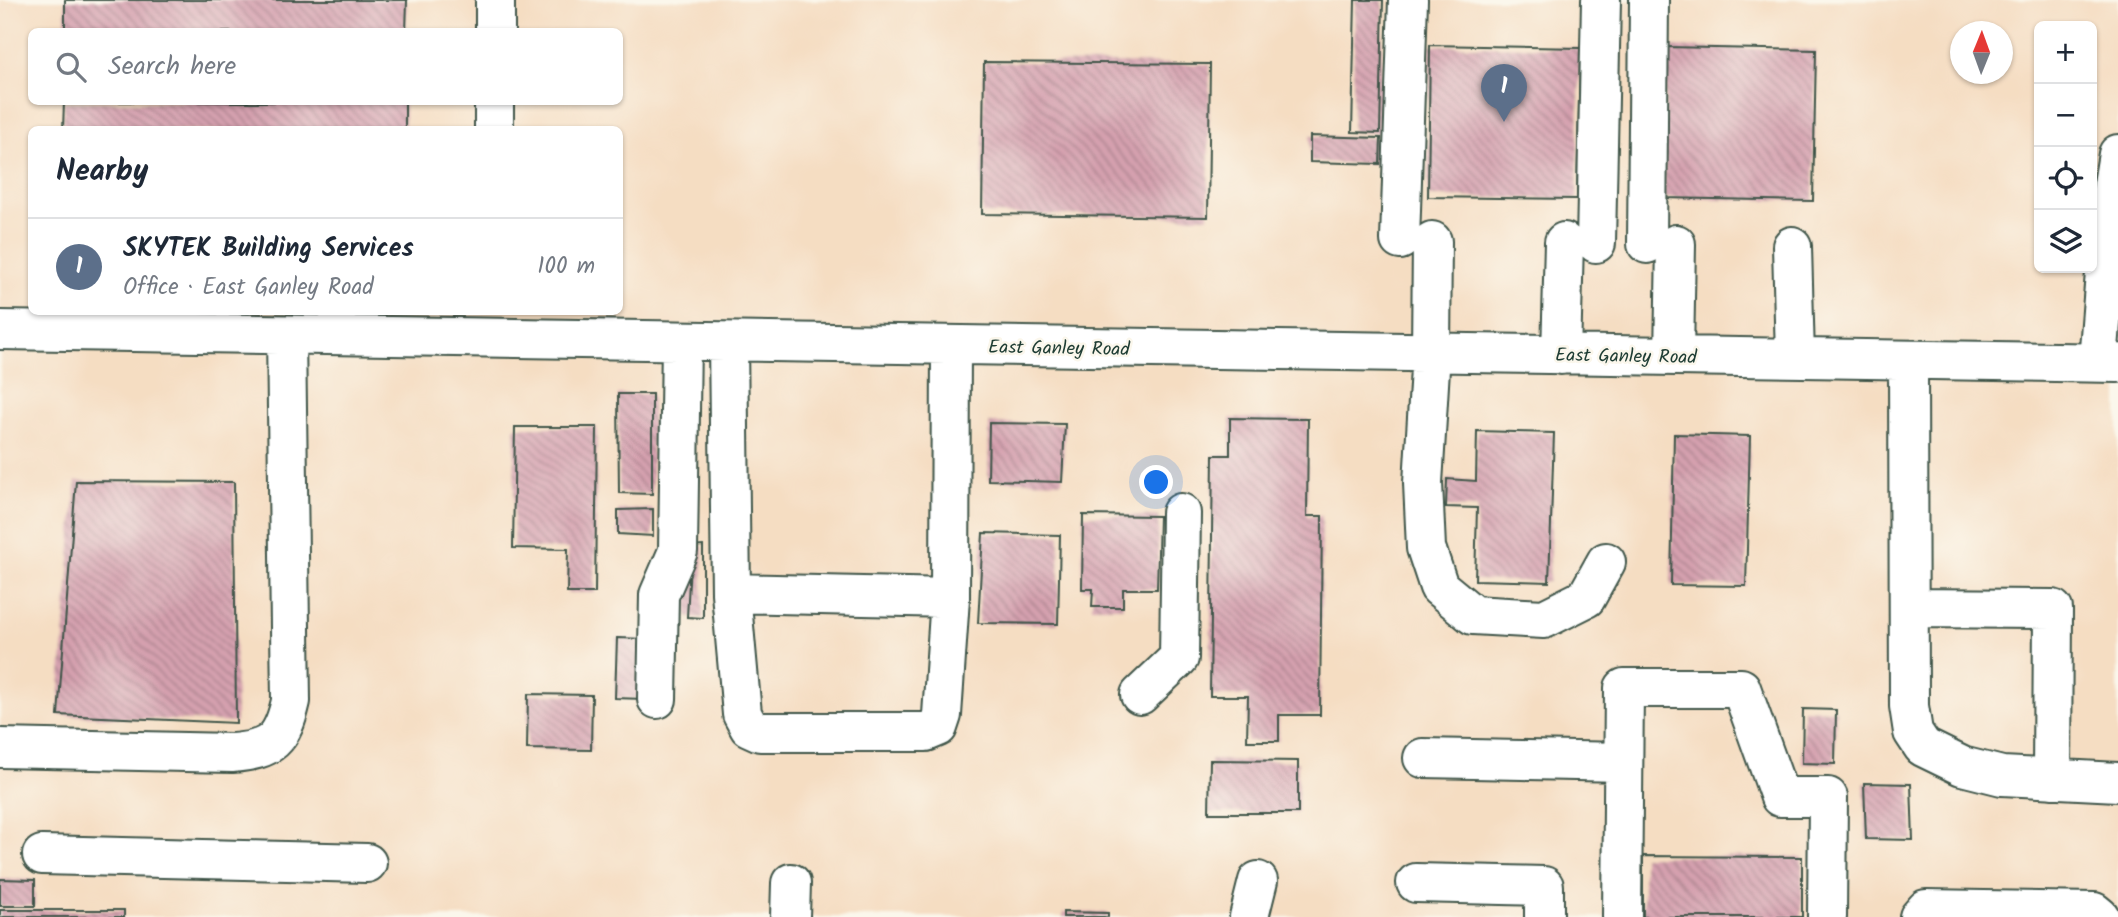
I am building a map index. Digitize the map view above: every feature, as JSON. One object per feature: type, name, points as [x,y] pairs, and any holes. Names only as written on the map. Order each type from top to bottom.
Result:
[{"type":"street","points":[[495,0],[495,28]]},
{"type":"street","points":[[1408,0],[1416,240],[1431,352],[1423,484],[1426,548],[1439,587],[1472,615],[1544,619],[1586,598],[1606,562]]},
{"type":"street","points":[[1561,355],[1580,243],[1601,0]]},
{"type":"street","points":[[1648,0],[1661,244],[1674,356]]},
{"type":"street","points":[[494,105],[494,126]]},
{"type":"street","points":[[2108,362],[2118,154]]},
{"type":"street","points":[[1792,246],[1795,358]]},
{"type":"street","name":"East Ganley Road","points":[[0,330],[125,322],[286,335],[492,325],[681,341],[2108,362]]},
{"type":"street","points":[[0,748],[256,751],[274,742],[285,727],[291,701],[286,335]]},
{"type":"street","points":[[657,699],[659,595],[678,551],[681,341]]},
{"type":"street","points":[[728,342],[731,593],[742,715],[748,727],[760,732],[926,732],[937,727],[942,715],[950,598],[951,345]]},
{"type":"street","points":[[1909,359],[1909,706],[1913,732],[1923,747],[1962,766],[2002,776],[2118,782]]},
{"type":"street","points":[[1140,695],[1179,658],[1181,513]]},
{"type":"street","points":[[731,593],[950,598]]},
{"type":"street","points":[[1909,608],[2053,609],[2052,779]]},
{"type":"street","points":[[1622,917],[1624,688],[1741,688],[1780,797],[1828,797],[1827,917]]},
{"type":"street","points":[[1423,758],[1623,762]]},
{"type":"street","points":[[43,855],[367,863]]},
{"type":"street","points":[[1249,917],[1258,880]]},
{"type":"street","points":[[1416,883],[1544,886],[1544,917]]},
{"type":"street","points":[[1919,917],[1926,909],[2094,912],[2100,917]]},
{"type":"building","points":[[65,0],[407,0],[406,28],[65,28]]},
{"type":"building","points":[[1355,0],[1383,0],[1380,133],[1352,132]]},
{"type":"building","points":[[1430,45],[1580,48],[1577,199],[1428,197]]},
{"type":"building","points":[[1666,47],[1816,50],[1813,201],[1664,198]]},
{"type":"building","points":[[984,62],[1210,64],[1208,217],[982,214]]},
{"type":"building","points":[[64,105],[405,105],[405,126],[63,126]]},
{"type":"building","points":[[1310,136],[1381,138],[1380,164],[1310,162]]},
{"type":"building","points":[[618,394],[652,394],[652,494],[619,493]]},
{"type":"building","points":[[1230,418],[1308,419],[1307,516],[1322,516],[1320,715],[1279,715],[1279,741],[1247,741],[1248,696],[1210,696],[1213,455],[1230,455]]},
{"type":"building","points":[[989,423],[1065,424],[1062,482],[988,480]]},
{"type":"building","points":[[515,427],[597,427],[595,593],[567,593],[568,549],[513,548]]},
{"type":"building","points":[[1477,431],[1554,433],[1549,582],[1475,580],[1477,508],[1446,507],[1447,479],[1476,481]]},
{"type":"building","points":[[1674,434],[1750,436],[1746,586],[1671,585]]},
{"type":"building","points":[[76,481],[234,482],[236,723],[58,715]]},
{"type":"building","points":[[653,509],[653,536],[618,534],[618,510]]},
{"type":"building","points":[[1083,515],[1159,516],[1157,589],[1123,589],[1123,607],[1092,607],[1093,589],[1082,589]]},
{"type":"building","points":[[983,533],[1060,535],[1058,624],[978,623]]},
{"type":"building","points":[[703,546],[703,618],[687,617],[691,547]]},
{"type":"building","points":[[617,638],[646,639],[644,699],[615,698]]},
{"type":"building","points":[[528,694],[592,695],[591,750],[527,749]]},
{"type":"building","points":[[1803,709],[1836,710],[1835,764],[1802,763]]},
{"type":"building","points":[[1210,760],[1298,761],[1298,813],[1209,813]]},
{"type":"building","points":[[1864,783],[1911,784],[1913,840],[1866,839]]},
{"type":"building","points":[[1643,856],[1802,857],[1802,917],[1643,917]]},
{"type":"building","points":[[0,879],[35,880],[35,906],[0,906]]},
{"type":"building","points":[[0,910],[124,910],[124,917],[0,917]]},
{"type":"building","points":[[1063,912],[1108,913],[1108,917],[1063,917]]},
{"type":"place","name":"SKYTEK Building Services","points":[[1504,122]]}]
